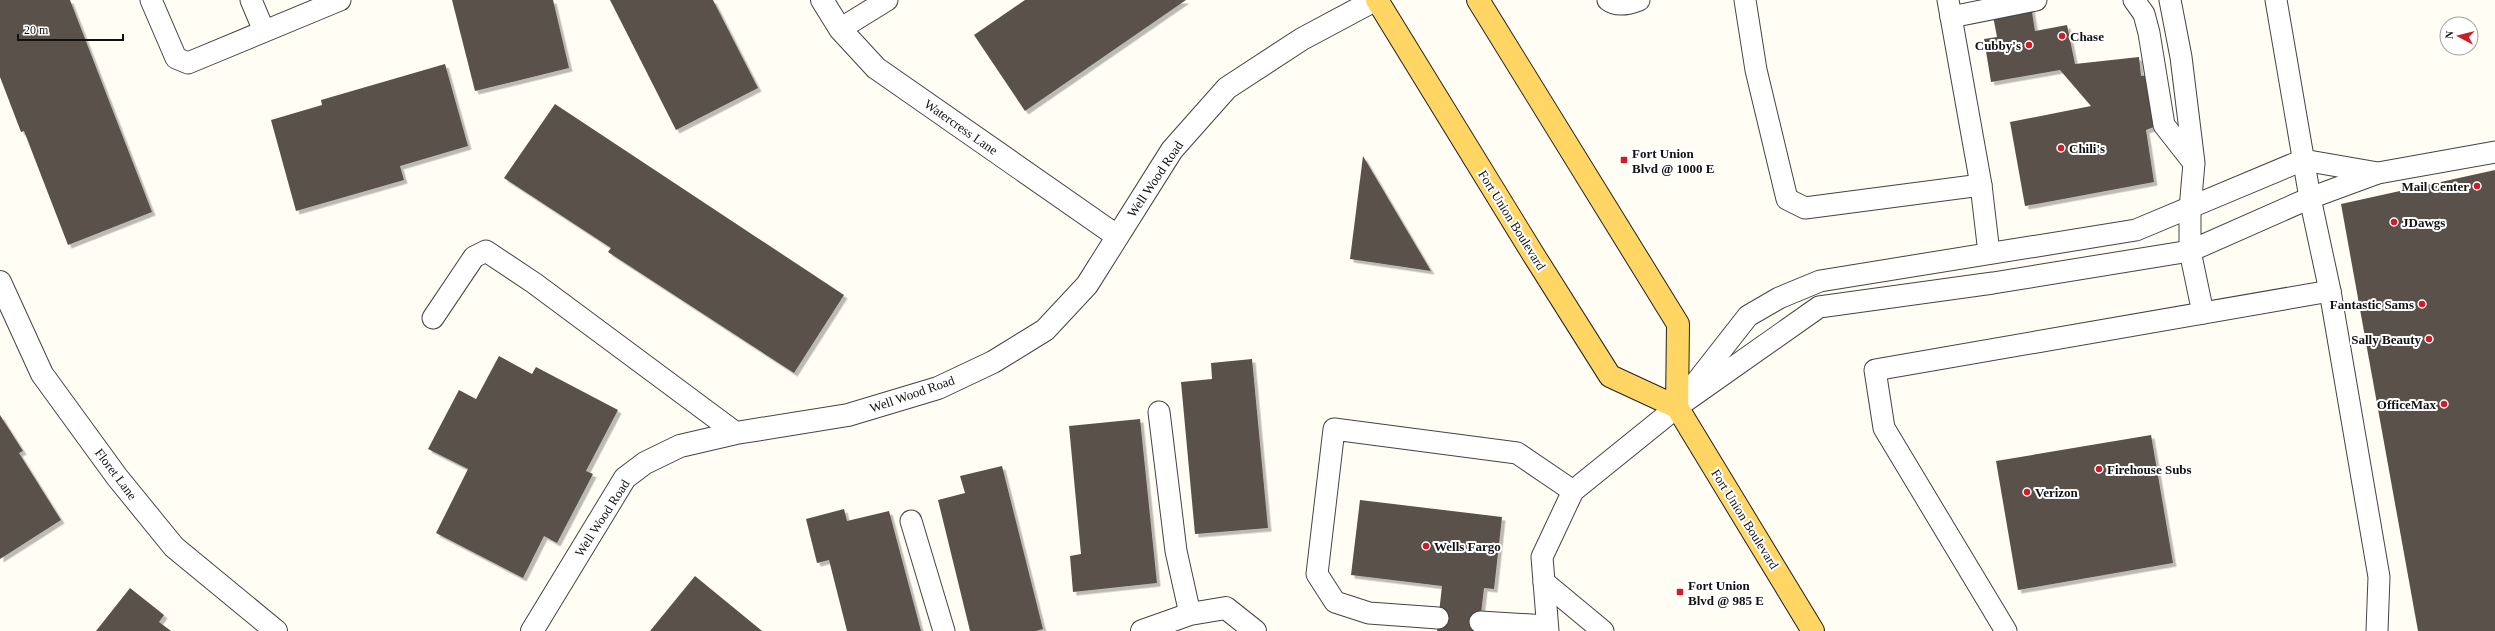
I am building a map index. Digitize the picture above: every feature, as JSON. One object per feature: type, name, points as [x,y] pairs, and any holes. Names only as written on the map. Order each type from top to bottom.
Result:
[{"type":"main road","name":"Fort Union Boulevard","points":[[1376,0],[1610,376],[1677,407],[1813,631]]},
{"type":"main road","points":[[1478,0],[1678,324],[1677,407]]},
{"type":"street","name":"Watercress Lane","points":[[822,0],[840,29],[876,68],[1117,236]]},
{"type":"street","name":"Well Wood Road","points":[[532,631],[625,478],[646,463],[680,446],[736,433],[848,415],[938,388],[993,362],[1045,330],[1087,285],[1172,150],[1227,88],[1302,39],[1376,0]]},
{"type":"street","name":"Floret Lane","points":[[0,282],[42,374],[117,477],[174,547],[276,631]]},
{"type":"street","points":[[1142,631],[1190,614],[1226,608],[1255,631]]},
{"type":"lane","points":[[151,0],[176,58],[181,62],[188,63],[340,0]]},
{"type":"lane","points":[[251,0],[264,31]]},
{"type":"lane","points":[[840,29],[887,0]]},
{"type":"lane","points":[[1608,0],[1612,3],[1629,4],[1639,0]]},
{"type":"lane","points":[[1745,0],[1756,70],[1787,199],[1805,208],[1981,185]]},
{"type":"lane","points":[[1989,253],[1981,185],[1950,8],[2036,0]]},
{"type":"lane","points":[[2134,0],[2144,14],[2150,33],[2164,125],[2194,163]]},
{"type":"lane","points":[[2170,0],[2181,56],[2194,163],[2190,209],[2190,251],[2203,313]]},
{"type":"lane","points":[[2276,0],[2310,198],[2330,291],[2379,577],[2377,631]]},
{"type":"lane","points":[[1480,622],[1548,628],[1542,557],[1573,491],[1677,407],[1819,307],[1993,283],[2190,251],[2310,198],[2378,173],[2495,152]]},
{"type":"lane","points":[[1677,407],[1748,316],[1779,298],[1820,281],[2136,230],[2190,209],[2303,160],[2378,173]]},
{"type":"lane","points":[[433,318],[474,257],[486,250],[534,283],[736,433]]},
{"type":"lane","points":[[2006,631],[1884,428],[1874,370],[2330,291]]},
{"type":"lane","points":[[1159,412],[1176,551],[1190,614]]},
{"type":"lane","points":[[1438,618],[1370,613],[1336,602],[1317,574],[1334,430],[1517,453],[1573,491]]},
{"type":"lane","points":[[911,521],[944,631]]},
{"type":"lane","points":[[1544,582],[1603,631]]},
{"type":"building","points":[[0,0],[70,0],[152,212],[68,245],[24,131],[21,132],[0,77]]},
{"type":"building","points":[[452,0],[553,0],[569,68],[475,91]]},
{"type":"building","points":[[610,0],[713,0],[758,88],[676,130]]},
{"type":"building","points":[[1025,0],[1186,0],[1025,111],[974,35]]},
{"type":"building","points":[[1990,0],[2030,0],[2035,31],[2067,25],[2075,64],[2139,57],[2141,76],[2151,75],[2159,125],[2146,130],[2154,182],[2025,206],[2010,122],[2091,106],[2060,70],[1991,82],[1984,39],[1997,37]]},
{"type":"building","points":[[445,64],[468,146],[400,166],[404,180],[296,211],[271,120],[322,105],[321,100]]},
{"type":"building","points":[[555,104],[844,295],[794,373],[608,252],[611,248],[504,178]]},
{"type":"building","points":[[1363,156],[1431,271],[1350,259]]},
{"type":"building","points":[[2495,170],[2495,631],[2418,631],[2341,204]]},
{"type":"building","points":[[499,356],[532,374],[536,367],[618,410],[586,471],[593,474],[557,543],[544,536],[523,578],[436,533],[468,469],[428,449],[459,390],[476,399]]},
{"type":"building","points":[[1252,359],[1268,528],[1195,534],[1181,382],[1212,379],[1211,363]]},
{"type":"building","points":[[0,415],[23,451],[19,453],[61,520],[0,559]]},
{"type":"building","points":[[1140,419],[1157,583],[1073,592],[1070,556],[1081,554],[1069,426]]},
{"type":"building","points":[[2151,435],[2173,563],[2018,590],[1996,461]]},
{"type":"building","points":[[1002,466],[1043,629],[1036,631],[970,631],[938,500],[965,493],[960,476]]},
{"type":"building","name":"Wells Fargo","points":[[1360,500],[1502,517],[1494,589],[1484,588],[1479,631],[1437,631],[1442,586],[1351,575]]},
{"type":"building","points":[[844,509],[847,521],[889,511],[921,631],[847,631],[829,560],[817,563],[806,519]]},
{"type":"building","points":[[695,576],[762,631],[650,631]]},
{"type":"building","points":[[130,588],[164,615],[159,622],[171,631],[96,631]]},
{"type":"place","name":"Chase","points":[[2062,36]]},
{"type":"place","name":"Cubby's","points":[[2029,45]]},
{"type":"place","name":"Chili's","points":[[2061,148]]},
{"type":"place","name":"Fort Union Blvd @ 1000 E","points":[[1624,160]]},
{"type":"place","name":"Mail Center","points":[[2477,186]]},
{"type":"place","name":"JDawgs","points":[[2394,222]]},
{"type":"place","name":"Fantastic Sams","points":[[2422,304]]},
{"type":"place","name":"Sally Beauty","points":[[2429,339]]},
{"type":"place","name":"OfficeMax","points":[[2444,404]]},
{"type":"place","name":"Firehouse Subs","points":[[2099,469]]},
{"type":"place","name":"Verizon","points":[[2027,492]]},
{"type":"place","name":"Wells Fargo","points":[[1426,546]]},
{"type":"place","name":"Fort Union Blvd @ 985 E","points":[[1680,592]]}]
